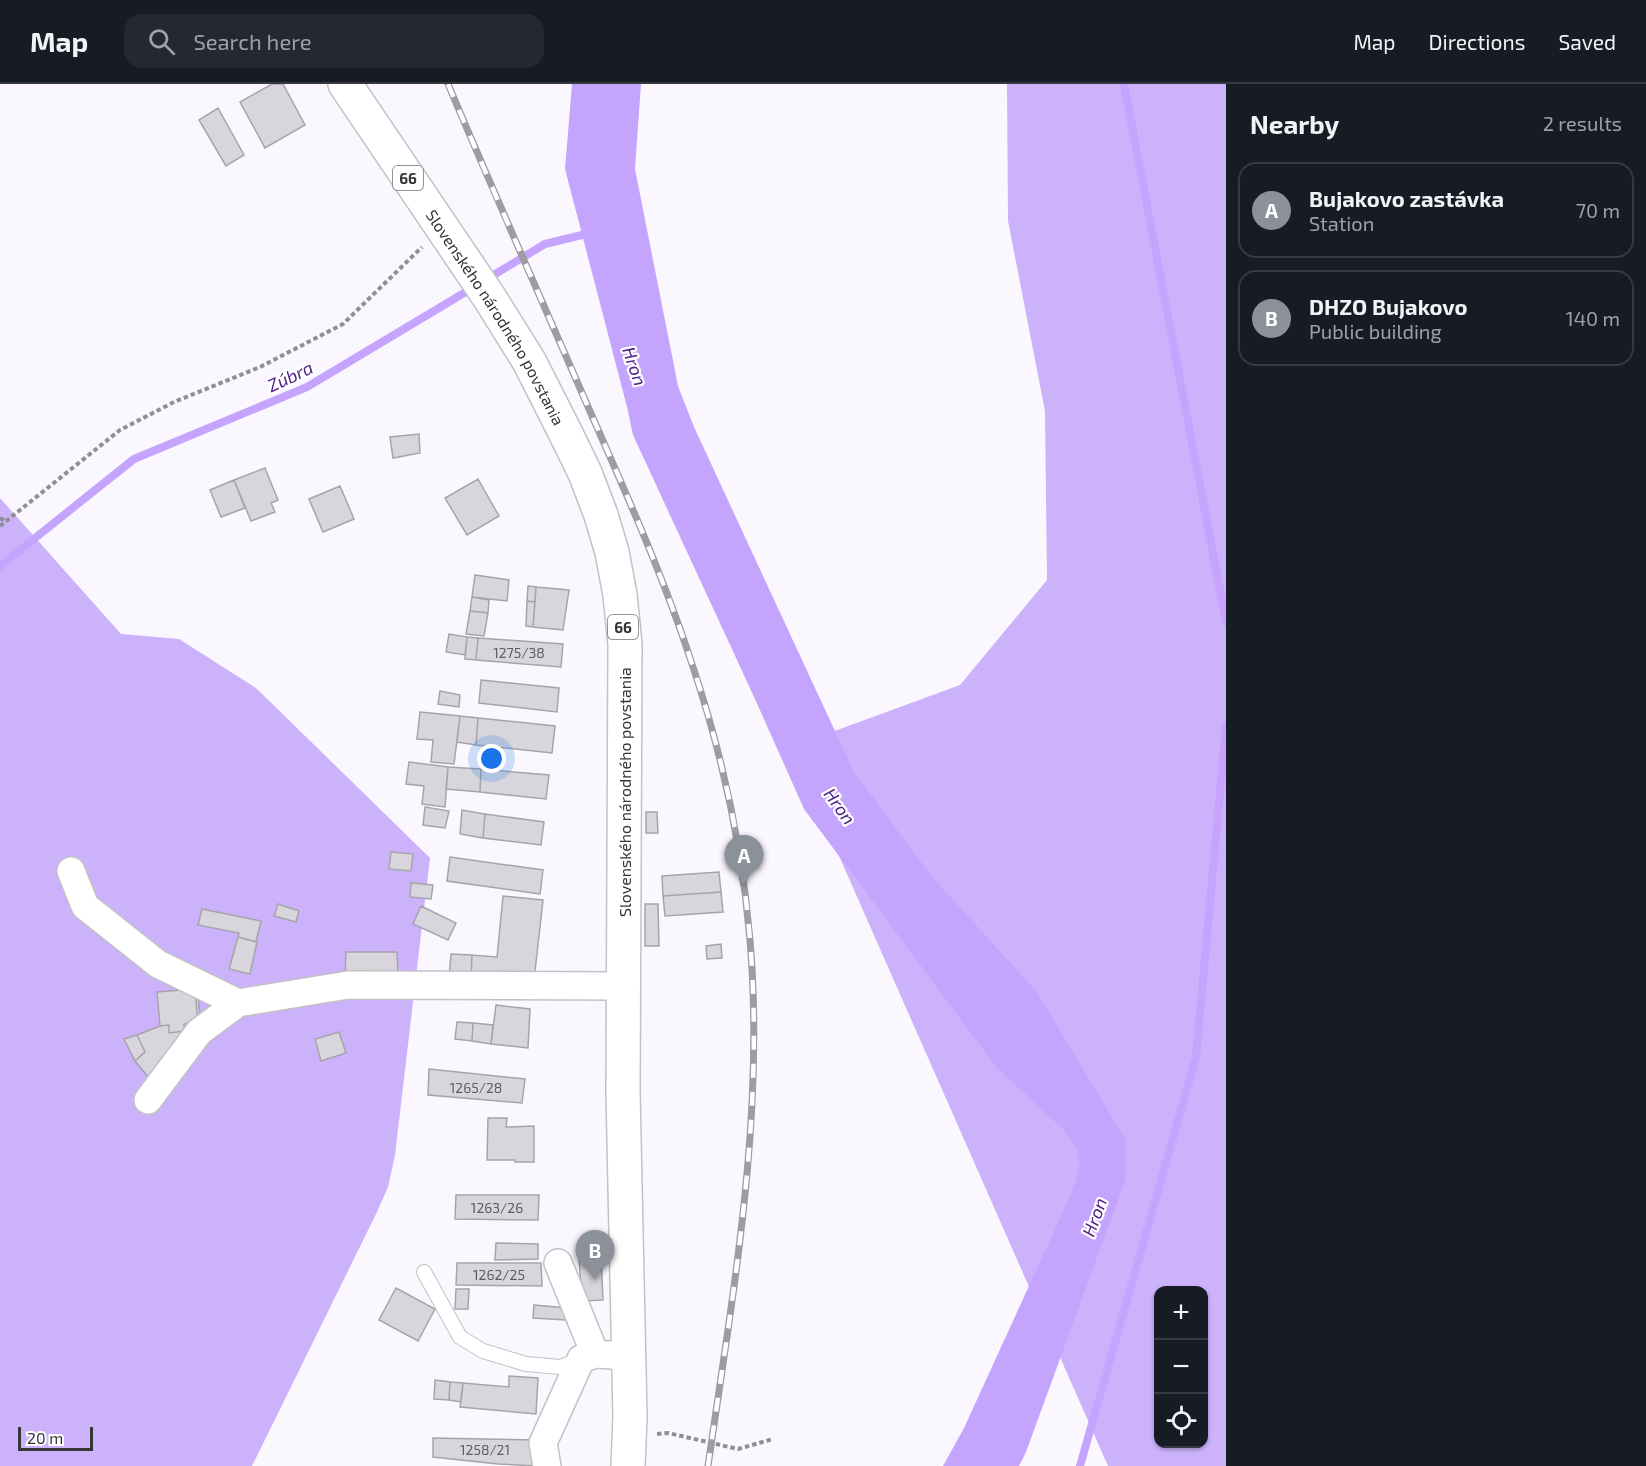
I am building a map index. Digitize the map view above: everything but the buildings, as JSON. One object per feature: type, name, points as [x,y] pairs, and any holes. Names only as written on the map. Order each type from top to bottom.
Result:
[{"type":"main road","name":"Slovenského národného povstania","points":[[345,84],[481,284],[529,362],[585,473],[612,552],[620,594],[625,644],[623,1092],[629,1451]]},
{"type":"street","points":[[71,871],[85,906],[158,964],[238,1003]]},
{"type":"street","points":[[148,1100],[199,1032],[238,1003],[348,984],[623,986]]},
{"type":"street","points":[[547,1466],[543,1443],[588,1356],[558,1263]]},
{"type":"street","points":[[588,1356],[628,1356]]},
{"type":"lane","points":[[423,1272],[460,1337],[483,1351],[526,1364],[560,1367],[588,1356]]},
{"type":"path","points":[[0,526],[120,430],[174,402],[260,367],[342,324],[442,228]]},
{"type":"path","points":[[0,518],[5,522]]},
{"type":"path","points":[[629,1451],[668,1433],[738,1449],[773,1439]]},
{"type":"shaded area","points":[[1007,84],[1226,84],[1226,1466],[1108,1466],[791,747],[960,685],[1047,580],[1045,411],[1008,221]]},
{"type":"shaded area","points":[[0,498],[121,634],[179,639],[256,688],[430,858],[395,1155],[388,1187],[252,1466],[0,1466]]},
{"type":"water","name":"Hron","points":[[572,84],[641,84],[635,169],[678,386],[694,427],[854,772],[933,878],[1037,992],[1126,1140],[1125,1181],[1019,1466],[943,1466],[964,1428],[1072,1192],[1080,1166],[1077,1150],[1065,1131],[997,1068],[804,809],[633,435],[565,169]]},
{"type":"waterway","points":[[1124,84],[1226,622]]},
{"type":"waterway","name":"Zúbra","points":[[487,279],[545,244],[590,233]]},
{"type":"waterway","name":"Zúbra","points":[[0,566],[134,459],[307,387],[474,287]]},
{"type":"waterway","points":[[1080,1466],[1196,1057],[1226,726]]},
{"type":"railway","points":[[448,84],[655,563],[701,692],[729,797],[736,833],[750,940],[754,1006],[753,1072],[744,1204],[708,1466]]},
{"type":"place","name":"Bujakovo zastávka","points":[[744,885]]},
{"type":"place","name":"DHZO Bujakovo","points":[[595,1280]]}]
